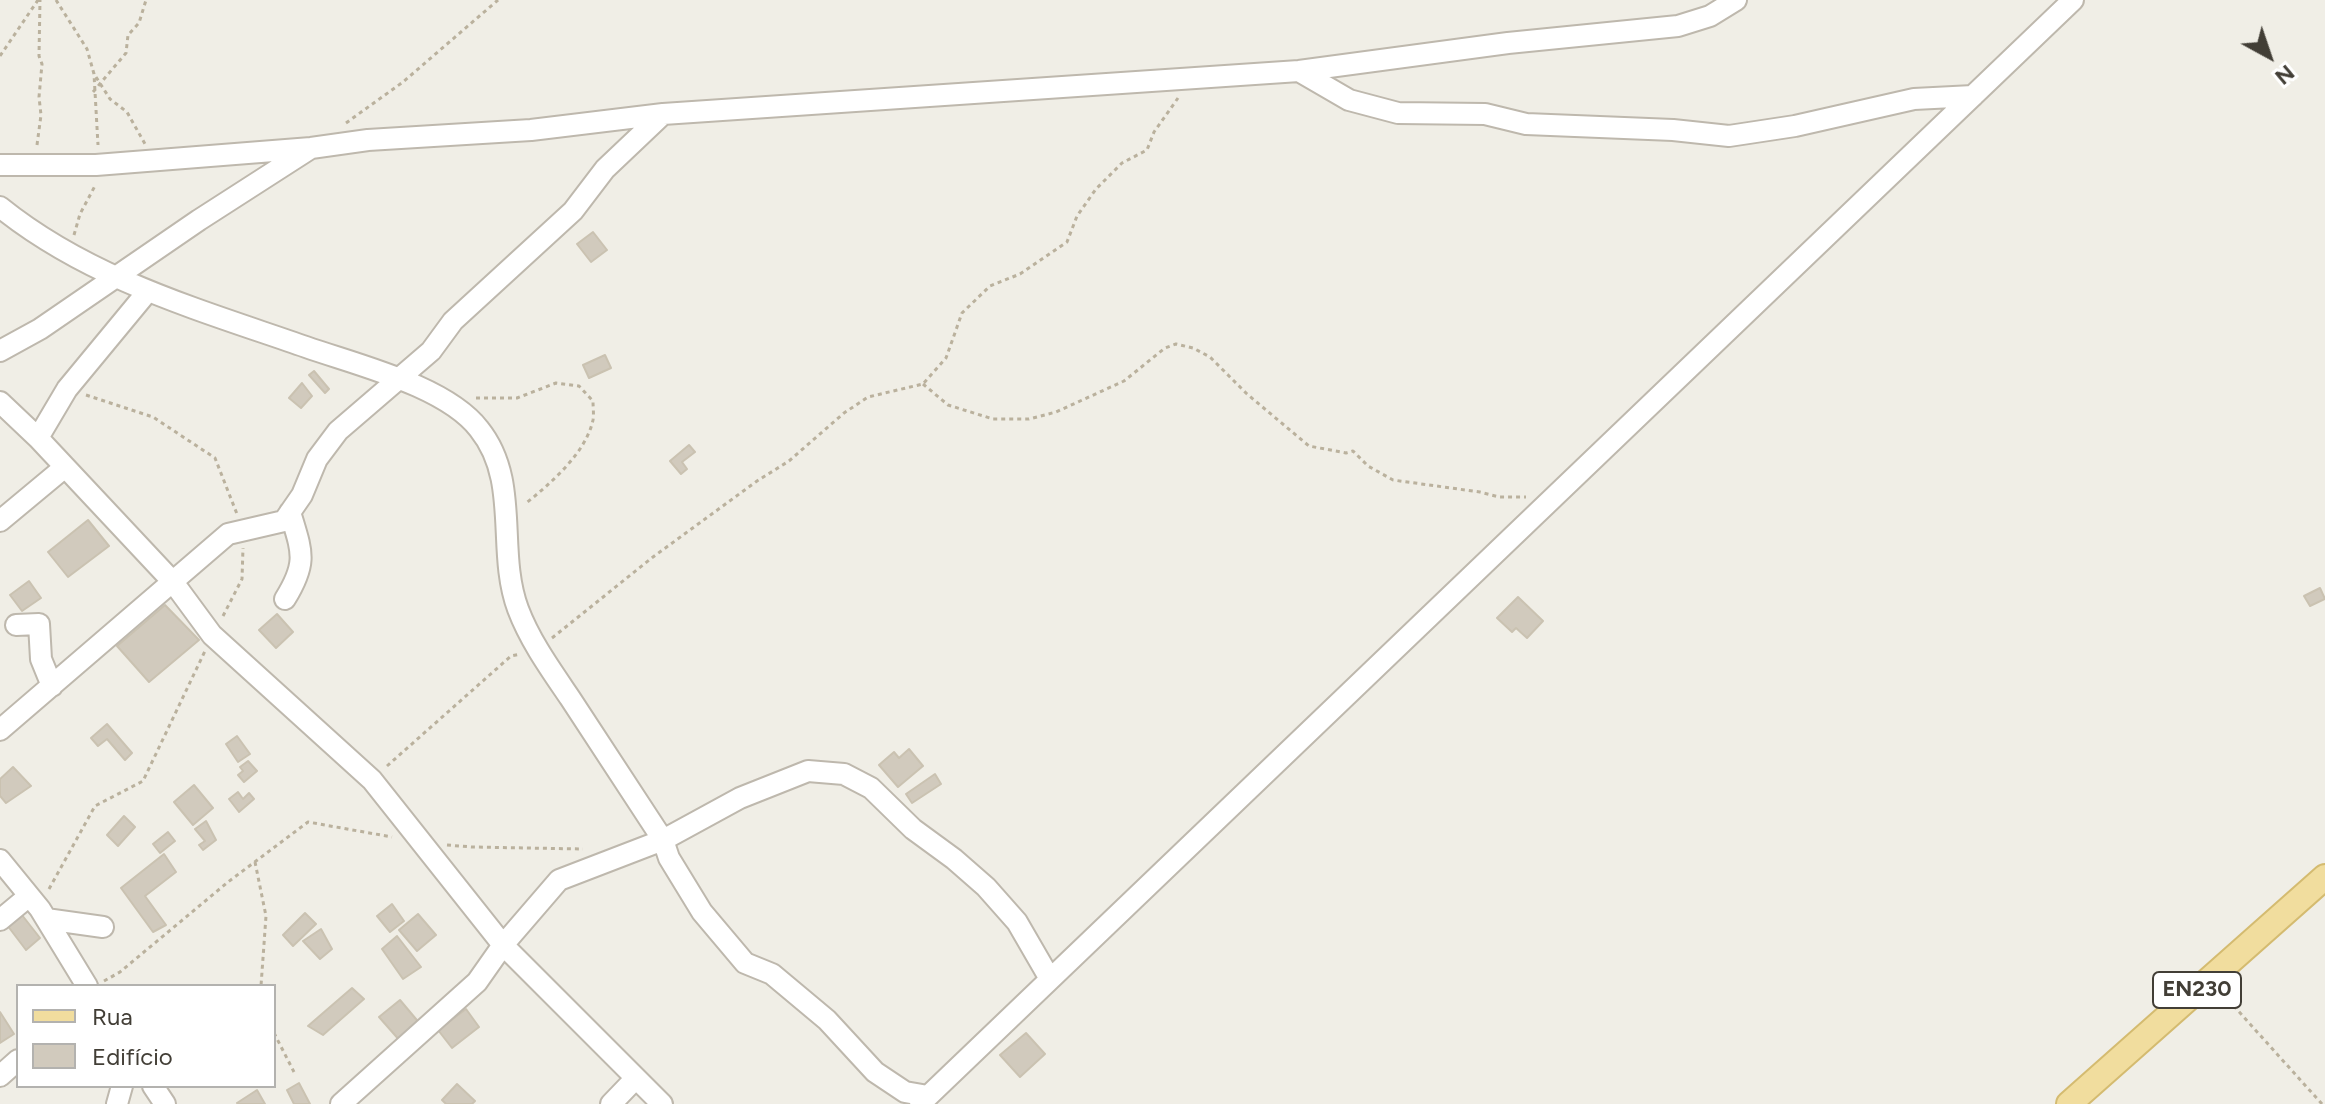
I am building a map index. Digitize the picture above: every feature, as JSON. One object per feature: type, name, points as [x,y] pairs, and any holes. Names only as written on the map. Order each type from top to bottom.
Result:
[{"type":"main road","name":"EN230","points":[[2069,1104],[2325,877]]},
{"type":"street","points":[[0,165],[96,165],[311,148],[368,140],[531,130],[663,114],[1299,71],[1508,43],[1678,26],[1710,16],[1736,0]]},
{"type":"street","points":[[0,207],[68,254],[115,278],[398,379],[452,403],[479,429],[496,459],[505,489],[510,580],[518,609],[539,650],[663,840],[669,858],[702,912],[745,963],[772,974],[827,1020],[875,1072],[905,1092],[924,1100],[2073,0]]},
{"type":"street","points":[[1299,71],[1349,100],[1398,113],[1485,114],[1526,124],[1673,130],[1729,136],[1795,126],[1914,99],[1973,96]]},
{"type":"street","points":[[0,730],[228,534],[284,521],[302,495],[317,459],[338,431],[361,408],[431,351],[453,321],[573,211],[605,169],[663,114]]},
{"type":"street","points":[[0,351],[40,329],[311,148]]},
{"type":"street","points":[[38,438],[67,389],[148,291]]},
{"type":"street","points":[[0,402],[38,438],[173,582],[212,635],[372,780],[503,945],[662,1104]]},
{"type":"street","points":[[0,521],[65,467]]},
{"type":"street","points":[[285,599],[298,579],[303,554],[290,512]]},
{"type":"street","points":[[16,625],[39,624],[41,659],[52,686]]},
{"type":"street","points":[[341,1104],[477,982],[503,945],[559,880],[663,840],[740,798],[808,771],[844,774],[871,788],[913,829],[954,859],[986,887],[1017,922],[1050,979]]},
{"type":"street","points":[[0,860],[38,908],[86,984]]},
{"type":"street","points":[[0,920],[38,908],[103,927]]},
{"type":"street","points":[[0,1076],[16,1062]]},
{"type":"street","points":[[611,1104],[636,1078]]},
{"type":"path","points":[[0,56],[39,0]]},
{"type":"path","points":[[34,165],[41,115],[39,0]]},
{"type":"path","points":[[93,92],[126,53],[128,35],[139,23],[146,0]]},
{"type":"path","points":[[311,148],[403,82],[498,0]]},
{"type":"path","points":[[94,74],[110,99],[127,112],[156,160]]},
{"type":"path","points":[[372,780],[511,656],[539,650],[653,557],[789,461],[844,413],[868,397],[923,384],[946,358],[962,313],[990,286],[1020,274],[1067,242],[1077,216],[1096,189],[1122,163],[1147,150],[1171,105],[1198,78]]},
{"type":"path","points":[[923,384],[948,405],[993,419],[1029,419],[1056,412],[1124,381],[1165,348],[1176,344],[1210,357],[1247,394],[1309,446],[1346,453],[1353,451],[1368,466],[1393,480],[1499,497],[1555,496]]},
{"type":"path","points":[[452,403],[482,397],[517,398],[556,383],[579,386],[593,401],[593,421],[576,455],[544,488],[506,519]]},
{"type":"path","points":[[38,908],[95,806],[143,781],[242,579],[244,530],[215,458],[153,417],[67,389]]},
{"type":"path","points":[[97,984],[120,972],[308,822],[472,847],[579,848],[620,857]]},
{"type":"path","points":[[255,862],[266,916],[261,984]]},
{"type":"path","points":[[2209,979],[2322,1104]]},
{"type":"path","points":[[276,1037],[294,1072]]},
{"type":"building","points":[[593,232],[607,250],[591,262],[577,244]]},
{"type":"building","points":[[605,355],[611,368],[589,378],[583,365]]},
{"type":"building","points":[[314,371],[329,389],[325,393],[309,375]]},
{"type":"building","points":[[302,383],[312,396],[301,408],[289,398]]},
{"type":"building","points":[[689,445],[695,452],[682,462],[687,469],[681,474],[670,461]]},
{"type":"building","points":[[88,520],[109,546],[68,577],[48,552]]},
{"type":"building","points":[[29,581],[41,598],[22,611],[10,595]]},
{"type":"building","points":[[2320,588],[2325,599],[2310,606],[2304,596]]},
{"type":"building","points":[[1518,597],[1543,621],[1527,638],[1516,628],[1512,632],[1497,618]]},
{"type":"building","points":[[165,605],[199,640],[149,682],[117,646]]},
{"type":"building","points":[[277,614],[293,632],[276,648],[259,630]]},
{"type":"building","points":[[107,724],[132,753],[125,760],[107,739],[98,746],[91,738]]},
{"type":"building","points":[[237,736],[250,754],[238,762],[226,744]]},
{"type":"building","points":[[909,749],[923,766],[898,787],[879,765],[894,752],[899,758]]},
{"type":"building","points":[[248,761],[257,771],[244,782],[238,775],[243,771],[240,767]]},
{"type":"building","points":[[13,767],[31,786],[6,803],[0,796],[0,779]]},
{"type":"building","points":[[935,774],[941,784],[912,803],[906,794]]},
{"type":"building","points":[[194,785],[213,808],[193,825],[174,802]]},
{"type":"building","points":[[238,792],[243,799],[249,793],[254,799],[239,812],[229,799]]},
{"type":"building","points":[[124,816],[135,827],[118,846],[107,835]]},
{"type":"building","points":[[206,821],[216,840],[203,850],[199,845],[205,841],[195,829]]},
{"type":"building","points":[[168,832],[175,841],[160,853],[153,844]]},
{"type":"building","points":[[164,854],[176,872],[145,896],[166,925],[153,932],[121,888]]},
{"type":"building","points":[[392,904],[404,921],[390,932],[377,916]]},
{"type":"building","points":[[18,910],[40,938],[26,950],[4,921]]},
{"type":"building","points":[[305,913],[316,924],[293,946],[283,935]]},
{"type":"building","points":[[418,914],[436,935],[417,951],[399,930]]},
{"type":"building","points":[[321,929],[332,949],[320,959],[303,941]]},
{"type":"building","points":[[397,936],[421,967],[403,979],[382,949]]},
{"type":"building","points":[[352,988],[364,999],[323,1035],[308,1026]]},
{"type":"building","points":[[400,1000],[421,1025],[401,1042],[379,1017]]},
{"type":"building","points":[[466,1009],[479,1027],[452,1048],[438,1030]]},
{"type":"building","points":[[0,1012],[14,1034],[0,1043]]},
{"type":"building","points":[[1026,1033],[1045,1054],[1020,1077],[1000,1055]]},
{"type":"building","points":[[299,1083],[310,1104],[294,1104],[287,1090]]},
{"type":"building","points":[[457,1084],[475,1101],[472,1104],[446,1104],[442,1100]]},
{"type":"building","points":[[257,1090],[265,1104],[237,1103]]}]
